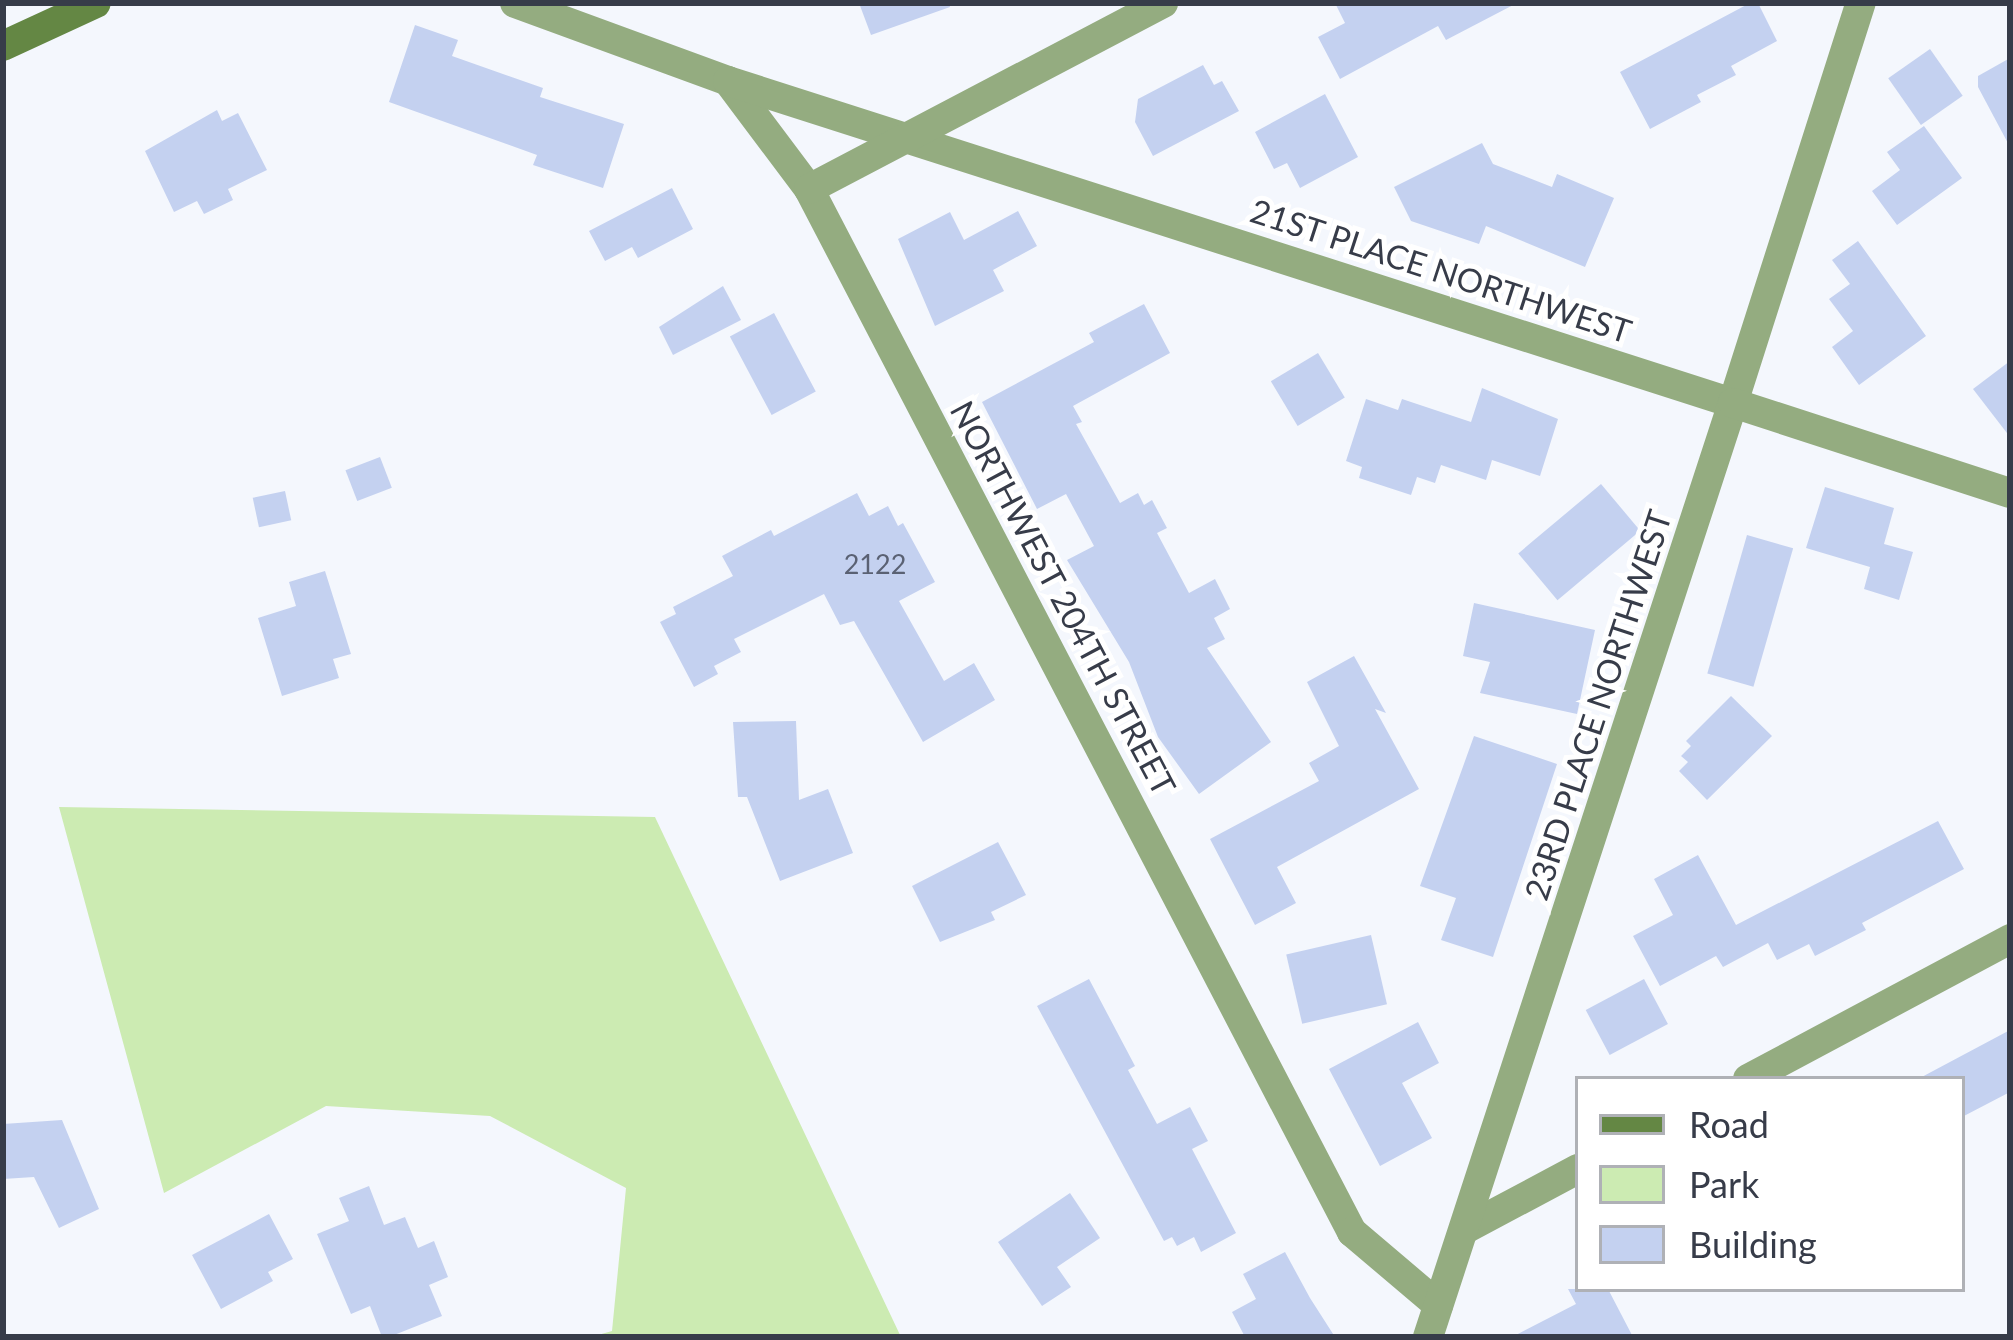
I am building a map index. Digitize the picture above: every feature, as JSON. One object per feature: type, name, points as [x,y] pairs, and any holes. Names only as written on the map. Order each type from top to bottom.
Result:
[{"type":"street","points":[[3,46],[96,3]]},
{"type":"street","points":[[515,3],[728,81]]},
{"type":"street","points":[[809,189],[1163,3]]},
{"type":"street","points":[[1861,3],[1733,403],[2010,493]]},
{"type":"street","name":"21ST PLACE NORTHWEST","points":[[728,81],[1733,403]]},
{"type":"street","name":"NORTHWEST 204TH STREET","points":[[728,81],[809,189],[1352,1232],[1438,1305]]},
{"type":"street","name":"23RD PLACE NORTHWEST","points":[[1438,1305],[1467,1228],[1733,403]]},
{"type":"street","points":[[1754,1076],[2010,940]]},
{"type":"street","points":[[1467,1228],[1575,1171]]},
{"type":"street","points":[[1428,1337],[1438,1305]]},
{"type":"green space","points":[[59,807],[655,817],[901,1337],[591,1337],[612,1331],[626,1188],[490,1116],[326,1106],[164,1193]]},
{"type":"building","points":[[859,3],[949,3],[950,7],[871,35]]},
{"type":"building","points":[[1335,3],[1517,3],[1446,40],[1438,26],[1340,79],[1318,37],[1345,23]]},
{"type":"building","points":[[1758,3],[1777,41],[1731,66],[1736,75],[1697,95],[1701,102],[1650,129],[1620,72]]},
{"type":"building","points":[[415,25],[458,40],[452,56],[543,88],[540,97],[624,124],[603,188],[533,165],[537,155],[389,102]]},
{"type":"building","points":[[1930,49],[1963,96],[1921,125],[1888,78]]},
{"type":"building","points":[[2010,58],[2010,147],[1978,87],[1978,76]]},
{"type":"building","points":[[1203,65],[1214,85],[1222,81],[1239,111],[1153,156],[1135,122],[1138,99]]},
{"type":"building","points":[[1325,94],[1358,157],[1300,188],[1287,163],[1274,169],[1255,132]]},
{"type":"building","points":[[217,110],[222,121],[238,113],[267,170],[228,189],[233,200],[204,214],[197,201],[174,212],[145,151]]},
{"type":"building","points":[[1924,126],[1962,178],[1897,225],[1872,191],[1900,170],[1887,152]]},
{"type":"building","points":[[1482,143],[1493,164],[1552,187],[1557,174],[1614,198],[1585,267],[1486,226],[1479,244],[1411,221],[1394,187]]},
{"type":"building","points":[[672,188],[693,229],[638,258],[632,247],[605,261],[589,231]]},
{"type":"building","points":[[1018,211],[1037,246],[993,270],[1004,291],[935,326],[898,239],[950,212],[964,240]]},
{"type":"building","points":[[1858,241],[1926,336],[1859,385],[1832,347],[1853,331],[1829,299],[1850,284],[1832,260]]},
{"type":"building","points":[[723,286],[741,320],[673,355],[659,327]]},
{"type":"building","points":[[1144,304],[1170,353],[1073,406],[1082,422],[1076,424],[1120,503],[1138,493],[1144,505],[1152,500],[1167,528],[1157,533],[1189,593],[1215,579],[1230,609],[1214,618],[1225,639],[1207,648],[1271,742],[1199,794],[1158,737],[1129,662],[1067,560],[1094,546],[1066,494],[1037,509],[982,402],[1094,342],[1089,333]]},
{"type":"building","points":[[774,313],[816,392],[772,415],[730,336]]},
{"type":"building","points":[[1318,353],[1345,398],[1298,426],[1271,381]]},
{"type":"building","points":[[2010,361],[2010,437],[1973,389]]},
{"type":"building","points":[[1482,388],[1558,419],[1540,476],[1492,460],[1486,480],[1441,465],[1435,483],[1417,477],[1411,495],[1359,478],[1362,467],[1346,461],[1366,399],[1398,410],[1402,399],[1471,422]]},
{"type":"building","points":[[380,457],[392,488],[357,501],[345,470]]},
{"type":"building","points":[[1601,484],[1640,531],[1557,600],[1518,553]]},
{"type":"building","points":[[1825,487],[1894,508],[1884,544],[1913,552],[1899,600],[1864,589],[1870,567],[1806,548]]},
{"type":"building","points":[[285,491],[291,520],[259,527],[253,498]]},
{"type":"building","points":[[857,493],[869,516],[888,506],[898,526],[903,523],[935,582],[899,601],[944,681],[974,663],[995,700],[923,742],[854,621],[840,625],[824,594],[734,639],[741,652],[714,666],[718,674],[694,687],[660,622],[676,614],[673,607],[733,576],[722,556],[771,530],[774,536]]},
{"type":"building","points":[[1747,535],[1793,548],[1753,687],[1707,673]]},
{"type":"building","points":[[325,571],[351,654],[333,659],[339,678],[282,696],[258,618],[296,606],[289,582]]},
{"type":"building","points":[[1474,603],[1595,630],[1577,714],[1480,693],[1490,662],[1463,656]]},
{"type":"building","points":[[1354,656],[1386,713],[1375,709],[1419,789],[1277,867],[1296,903],[1255,925],[1210,839],[1319,781],[1309,763],[1339,746],[1307,682]]},
{"type":"building","points":[[1731,696],[1772,736],[1707,800],[1679,771],[1688,762],[1681,756],[1691,746],[1686,741]]},
{"type":"building","points":[[796,721],[799,800],[828,789],[853,853],[780,881],[747,797],[738,797],[733,722]]},
{"type":"building","points":[[1474,736],[1557,764],[1493,957],[1441,940],[1456,898],[1420,886]]},
{"type":"building","points":[[1938,821],[1964,869],[1862,923],[1866,930],[1815,956],[1809,944],[1777,960],[1768,943],[1723,967],[1716,956],[1660,986],[1633,936],[1673,915],[1654,879],[1698,855],[1736,925]]},
{"type":"building","points":[[998,842],[1026,895],[991,912],[995,920],[940,942],[912,886]]},
{"type":"building","points":[[1371,935],[1387,1004],[1302,1024],[1286,955]]},
{"type":"building","points":[[1089,979],[1135,1066],[1128,1070],[1157,1124],[1190,1107],[1208,1141],[1192,1149],[1236,1233],[1201,1252],[1194,1237],[1177,1246],[1172,1237],[1164,1241],[1037,1006]]},
{"type":"building","points":[[1644,979],[1668,1024],[1610,1055],[1586,1010]]},
{"type":"building","points":[[1418,1022],[1439,1063],[1402,1083],[1432,1138],[1380,1166],[1329,1069]]},
{"type":"building","points":[[2010,1030],[2010,1092],[1965,1115],[1965,1076],[1924,1076]]},
{"type":"building","points":[[62,1120],[99,1209],[59,1228],[34,1177],[3,1179],[3,1124]]},
{"type":"building","points":[[369,1186],[384,1225],[405,1217],[418,1248],[434,1241],[448,1277],[429,1285],[442,1316],[389,1337],[382,1337],[370,1306],[351,1314],[317,1234],[349,1221],[339,1198]]},
{"type":"building","points":[[1070,1193],[1100,1238],[1057,1267],[1071,1287],[1042,1306],[998,1242]]},
{"type":"building","points":[[269,1214],[293,1259],[268,1272],[273,1281],[221,1309],[192,1255]]},
{"type":"building","points":[[1285,1252],[1335,1337],[1245,1337],[1232,1312],[1256,1299],[1243,1274]]},
{"type":"building","points":[[1568,1289],[1610,1292],[1633,1337],[1512,1337],[1576,1304]]}]
